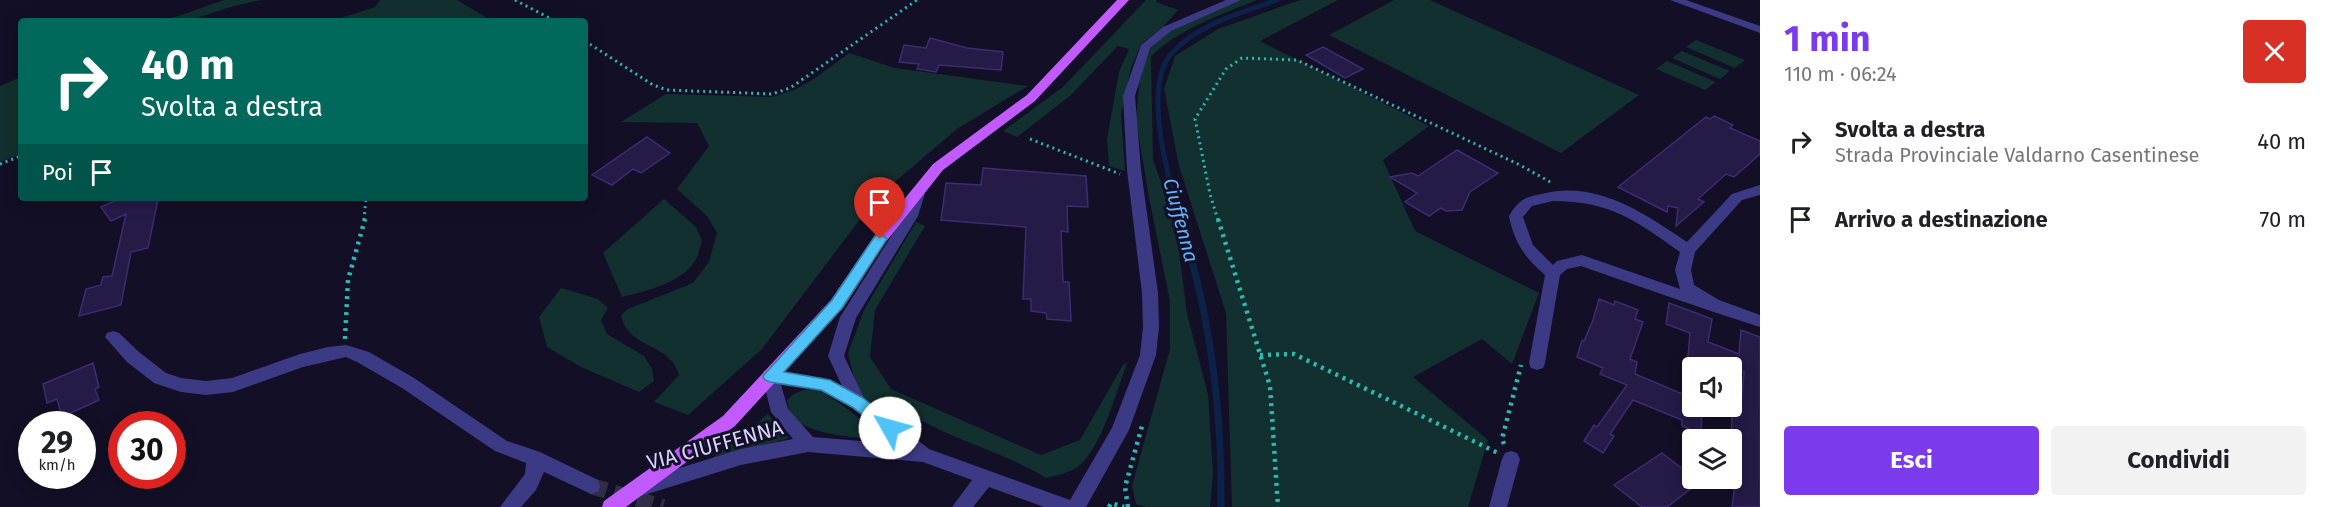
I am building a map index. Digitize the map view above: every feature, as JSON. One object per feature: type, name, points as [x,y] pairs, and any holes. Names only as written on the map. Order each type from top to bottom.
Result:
[{"type":"main road","points":[[611,507],[729,421],[837,304],[880,239],[938,167],[1031,98],[1123,0]]},
{"type":"street","points":[[1076,507],[1120,430],[1148,355],[1151,327],[1150,293],[1135,179],[1129,96],[1145,47],[1167,29],[1235,0]]},
{"type":"street","points":[[1676,0],[1760,30]]},
{"type":"street","points":[[858,403],[836,356],[848,317],[911,216],[919,190]]},
{"type":"street","points":[[1713,304],[1687,288],[1683,270],[1688,250],[1737,197],[1760,190]]},
{"type":"street","points":[[1553,273],[1535,259],[1519,236],[1516,216],[1527,202],[1553,196],[1592,198],[1621,208],[1652,225],[1688,250]]},
{"type":"street","points":[[1537,363],[1553,273],[1562,265],[1576,261],[1582,260],[1690,299],[1713,304],[1760,321]]},
{"type":"street","points":[[114,337],[133,357],[160,378],[180,385],[206,388],[233,385],[300,361],[328,353],[346,351],[363,357],[408,383],[501,446],[534,458],[591,486]]},
{"type":"street","points":[[770,376],[824,385],[858,403],[923,454]]},
{"type":"street","name":"VIA CIUFFENNA","points":[[770,376],[780,412],[807,444]]},
{"type":"street","name":"VIA CIUFFENNA","points":[[634,490],[741,457],[807,444],[923,454],[1067,507]]},
{"type":"street","points":[[509,507],[519,498],[530,481],[536,468],[534,458]]},
{"type":"street","points":[[1498,507],[1511,459]]},
{"type":"street","points":[[961,507],[986,477]]},
{"type":"path","points":[[514,0],[549,18]]},
{"type":"path","points":[[588,43],[653,85],[667,90],[772,94],[801,82],[917,0]]},
{"type":"path","points":[[1278,507],[1270,386],[1210,194],[1195,119],[1226,69],[1242,58],[1297,60],[1520,165],[1576,197]]},
{"type":"path","points":[[1030,139],[1135,179]]},
{"type":"path","points":[[0,164],[18,157]]},
{"type":"path","points":[[346,351],[344,325],[348,281],[367,207],[366,201]]},
{"type":"path","points":[[1260,355],[1294,354],[1511,459]]},
{"type":"path","points":[[1511,459],[1502,439],[1520,365],[1537,363]]},
{"type":"path","points":[[1109,507],[1111,503],[1124,507]]},
{"type":"green space","points":[[224,0],[261,0],[196,18],[173,18]]},
{"type":"green space","points":[[380,0],[457,0],[487,18],[341,18],[375,7]]},
{"type":"green space","points":[[1146,0],[1157,0],[1156,2],[1178,10],[1164,26],[1141,44],[1131,68],[1121,114],[1125,171],[1109,166],[1107,139],[1119,72],[1129,49],[1118,46],[1070,96],[1017,137],[1003,131],[1063,87]]},
{"type":"green space","points":[[1241,0],[1257,0],[1188,30],[1151,56],[1153,160],[1175,221],[1187,314],[1208,394],[1213,473],[1210,507],[1145,507],[1136,504],[1132,486],[1170,349],[1170,301],[1136,120],[1140,77],[1149,49],[1170,30]]},
{"type":"green space","points":[[1300,0],[1338,0],[1260,41],[1429,126],[1383,160],[1415,231],[1539,293],[1512,364],[1482,339],[1413,377],[1488,440],[1468,507],[1232,507],[1226,313],[1179,166],[1164,89],[1175,56],[1218,29]]},
{"type":"green space","points":[[1394,0],[1430,0],[1639,95],[1561,153],[1329,35]]},
{"type":"green space","points":[[1696,40],[1745,60],[1735,68],[1686,47]]},
{"type":"green space","points":[[1682,51],[1730,71],[1720,79],[1672,58]]},
{"type":"green space","points":[[849,53],[895,68],[1028,86],[957,129],[876,198],[762,349],[688,415],[654,402],[679,375],[667,356],[632,334],[625,326],[621,315],[628,309],[693,283],[709,262],[717,233],[707,216],[677,189],[709,146],[697,123],[621,122],[666,94],[772,97],[794,90],[814,79]]},
{"type":"green space","points":[[1667,61],[1716,82],[1705,90],[1656,69]]},
{"type":"green space","points":[[18,78],[18,155],[0,162],[0,86]]},
{"type":"green space","points":[[664,199],[696,227],[702,241],[697,257],[690,267],[673,280],[653,289],[622,297],[603,253]]},
{"type":"green space","points":[[916,222],[925,226],[875,310],[870,357],[891,389],[1041,455],[1080,440],[1123,365],[1127,363],[1102,431],[1088,456],[1076,468],[1046,478],[1010,459],[909,415],[890,407],[867,402],[856,386],[848,353],[864,310]]},
{"type":"green space","points":[[561,288],[598,299],[608,308],[601,320],[607,334],[644,356],[652,369],[654,381],[639,392],[581,367],[547,347],[539,317]]},
{"type":"green space","points":[[817,389],[873,428],[893,439],[890,442],[837,435],[810,428],[799,422],[791,415],[787,401],[804,390]]},
{"type":"green space","points":[[768,414],[789,438],[709,461]]},
{"type":"building","points":[[930,38],[967,48],[1003,52],[1001,70],[939,65],[936,72],[917,69],[919,64],[899,62],[904,45],[926,48]]},
{"type":"building","points":[[1323,47],[1363,69],[1345,78],[1306,55]]},
{"type":"building","points":[[1714,116],[1733,125],[1730,128],[1760,141],[1760,154],[1734,177],[1726,174],[1698,199],[1704,202],[1676,226],[1678,208],[1668,206],[1667,212],[1618,187],[1706,117],[1710,119]]},
{"type":"building","points":[[647,137],[670,153],[641,173],[633,169],[612,185],[592,175]]},
{"type":"building","points":[[1457,150],[1498,173],[1470,192],[1462,210],[1446,211],[1441,208],[1429,216],[1405,202],[1417,193],[1390,177],[1412,173],[1418,176]]},
{"type":"building","points":[[983,168],[1086,176],[1088,207],[1067,206],[1068,232],[1061,231],[1063,282],[1069,282],[1071,321],[1047,319],[1046,313],[1031,311],[1031,299],[1023,299],[1026,227],[941,220],[946,183],[981,185]]},
{"type":"building","points":[[114,201],[158,201],[148,248],[131,252],[121,305],[79,316],[86,289],[101,285],[103,277],[112,276],[126,214],[111,221],[101,207]]},
{"type":"building","points":[[1599,299],[1614,305],[1615,301],[1638,310],[1635,319],[1643,322],[1630,359],[1637,362],[1635,374],[1682,394],[1682,417],[1702,417],[1701,429],[1689,429],[1682,426],[1682,420],[1633,400],[1610,434],[1614,436],[1603,453],[1584,441],[1594,425],[1597,427],[1627,385],[1600,374],[1603,368],[1577,357],[1582,340],[1584,341]]},
{"type":"building","points":[[1669,303],[1712,319],[1708,342],[1739,354],[1741,330],[1760,337],[1760,507],[1732,507],[1734,489],[1742,489],[1742,429],[1732,429],[1732,417],[1742,417],[1744,372],[1742,371],[1742,357],[1688,357],[1690,333],[1666,324]]},
{"type":"building","points":[[93,363],[99,387],[95,389],[99,400],[75,411],[60,411],[57,399],[47,403],[43,384]]},
{"type":"building","points":[[1662,453],[1682,468],[1682,489],[1691,489],[1667,507],[1642,507],[1614,485]]},
{"type":"waterway","name":"Ciuffenna","points":[[1180,220],[1160,135],[1158,111],[1163,69],[1171,54],[1206,27],[1277,0]]},
{"type":"waterway","name":"Ciuffenna","points":[[1179,219],[1197,280],[1213,370],[1219,425],[1221,507]]},
{"type":"tunnel","points":[[591,486],[663,507]]},
{"type":"route","points":[[880,239],[837,304],[770,376],[824,385],[858,403],[890,428]]}]
